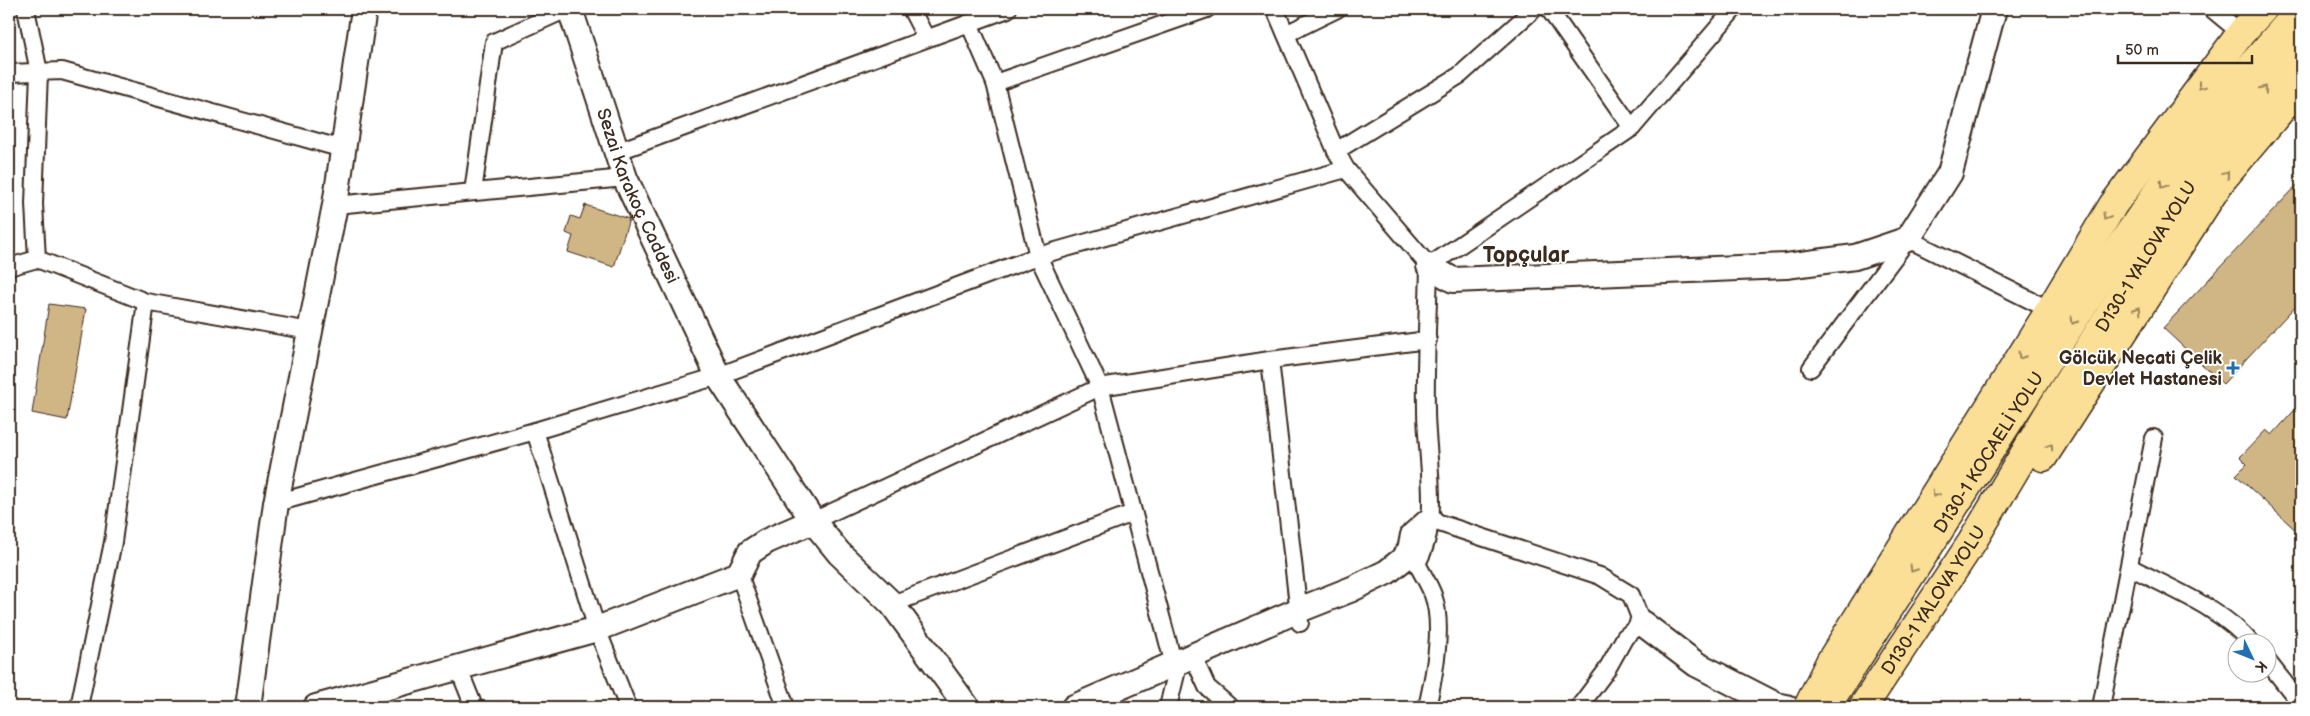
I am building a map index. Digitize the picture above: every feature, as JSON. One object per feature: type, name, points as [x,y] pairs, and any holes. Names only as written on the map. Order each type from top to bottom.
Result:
[{"type":"highway","points":[[1808,707],[1830,662],[2050,310],[2113,205],[2241,33],[2263,9]]},
{"type":"highway","name":"D130-1 KOCAELİ YOLU","points":[[1826,707],[2122,244],[2217,105],[2301,9]]},
{"type":"highway","name":"D130-1 YALOVA YOLU","points":[[1863,707],[1972,542],[2047,416],[2198,174],[2301,45]]},
{"type":"highway","points":[[1918,626],[1972,566],[2220,182],[2301,86]]},
{"type":"street","points":[[26,9],[39,72],[34,204],[37,259]]},
{"type":"street","points":[[248,707],[276,502],[335,204],[364,9]]},
{"type":"street","points":[[473,192],[494,42],[568,9]]},
{"type":"street","name":"Sezai Karakoç Caddesi","points":[[568,9],[625,178],[718,376],[813,521],[839,554],[892,604],[967,707]]},
{"type":"street","points":[[911,9],[926,38]]},
{"type":"street","points":[[616,152],[1008,9]]},
{"type":"street","points":[[995,83],[1207,9]]},
{"type":"street","points":[[1274,9],[1346,170],[1429,266],[1453,280],[1786,266],[1855,256],[1908,239],[2050,310]]},
{"type":"street","points":[[1286,34],[1336,9]]},
{"type":"street","points":[[1336,151],[1460,75],[1534,9]]},
{"type":"street","points":[[1549,9],[1632,128]]},
{"type":"street","points":[[1429,266],[1632,128],[1734,9]]},
{"type":"street","points":[[1811,368],[1908,239],[1950,172],[1994,9]]},
{"type":"street","points":[[2212,9],[2241,33]]},
{"type":"street","points":[[969,23],[995,83],[1038,256],[1100,387],[1133,514],[1182,668],[1230,707]]},
{"type":"street","points":[[9,73],[62,71],[343,149]]},
{"type":"street","points":[[276,502],[535,431],[718,376],[1038,256],[1346,170]]},
{"type":"street","points":[[335,204],[625,178]]},
{"type":"street","points":[[9,267],[37,259],[146,302],[310,331]]},
{"type":"street","points":[[1098,707],[1300,617],[1396,581],[1416,564],[1425,550],[1430,520],[1426,410],[1429,266]]},
{"type":"street","points":[[80,707],[113,542],[146,302]]},
{"type":"street","points":[[316,707],[597,629],[739,574],[750,552],[767,542],[1100,387],[1270,360],[1428,340]]},
{"type":"street","points":[[1270,360],[1300,617]]},
{"type":"street","points":[[535,431],[597,629],[628,707]]},
{"type":"street","points":[[2102,707],[2154,438]]},
{"type":"street","points":[[892,604],[1133,514]]},
{"type":"street","points":[[1300,617],[1387,572],[1402,560],[1410,550],[1413,534],[1430,520]]},
{"type":"street","points":[[1430,520],[1600,576],[1631,595],[1642,623],[1696,664],[1776,705],[1786,707]]},
{"type":"street","points":[[1416,564],[1434,596],[1437,622],[1437,654],[1427,707]]},
{"type":"street","points":[[2130,567],[2207,608],[2239,628],[2244,634]]},
{"type":"street","points":[[739,574],[786,707]]},
{"type":"street","points":[[1579,707],[1606,671],[1625,637],[1642,623]]},
{"type":"street","points":[[458,667],[474,707]]},
{"type":"street","points":[[1074,707],[1182,668]]},
{"type":"street","points":[[1168,707],[1182,668]]},
{"type":"street","points":[[2278,675],[2301,704]]},
{"type":"building","points":[[2301,181],[2301,300],[2223,384],[2163,328]]},
{"type":"building","points":[[585,205],[629,219],[614,267],[568,252],[573,236],[566,233],[571,216],[580,219]]},
{"type":"building","points":[[49,304],[86,309],[67,420],[32,413]]},
{"type":"building","points":[[2301,403],[2301,535],[2236,475],[2247,464],[2240,457],[2266,430],[2272,435]]},
{"type":"place","name":"Gölcük Necati Çelik Devlet Hastanesi","points":[[2233,368]]},
{"type":"district","name":"Topçular","points":[[1526,255]]}]
